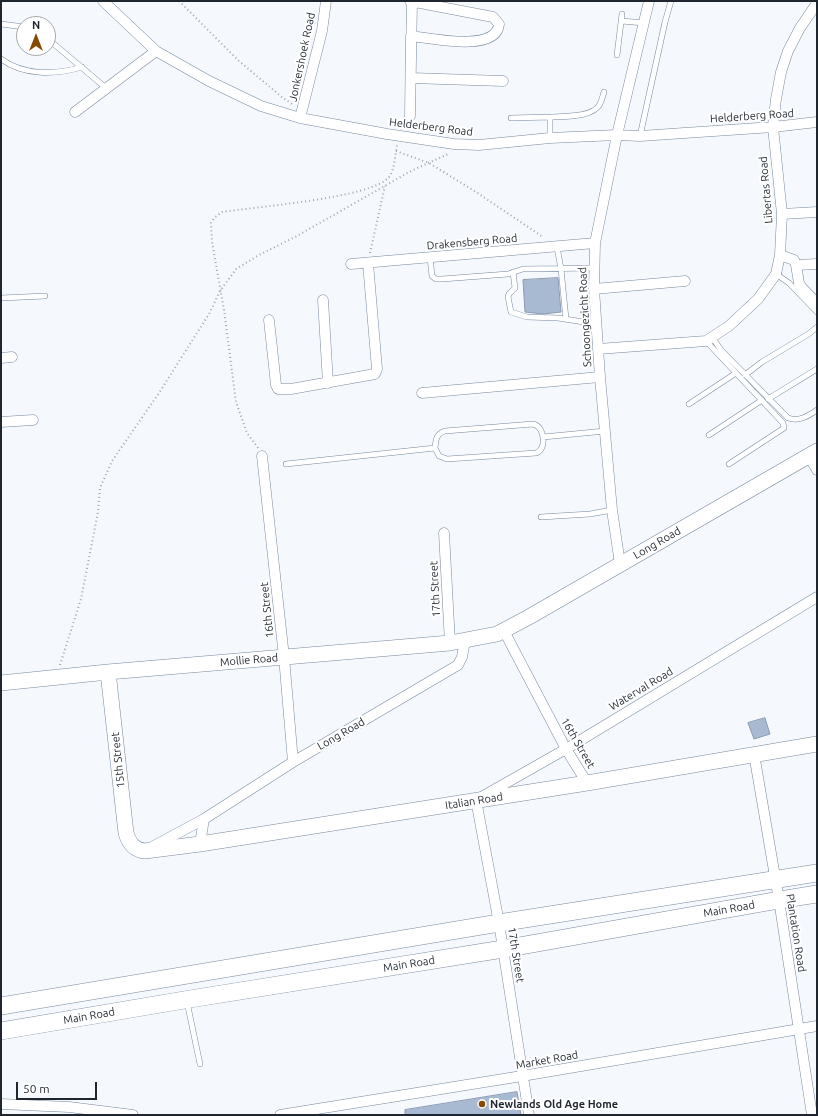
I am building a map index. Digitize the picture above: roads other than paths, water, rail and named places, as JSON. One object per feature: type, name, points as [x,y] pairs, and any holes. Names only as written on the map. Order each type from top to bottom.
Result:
[{"type":"main road","name":"Main Road","points":[[1,1006],[499,923],[817,872]]},
{"type":"main road","name":"Main Road","points":[[1,1031],[503,949],[817,894]]},
{"type":"street","name":"Helderberg Road","points":[[103,1],[156,51],[209,81],[261,106],[399,136],[454,144],[479,145],[550,138],[617,135],[640,136],[773,127],[817,122]]},
{"type":"street","name":"Jonkershoek Road","points":[[301,114],[322,31],[326,1]]},
{"type":"street","points":[[411,36],[410,116],[411,68],[411,36],[411,1],[493,17],[499,24],[499,28],[493,35],[479,41],[464,42],[411,36]]},
{"type":"street","name":"Schoongezicht Road","points":[[620,564],[612,510],[600,377],[594,268],[596,243],[617,135],[650,1]]},
{"type":"street","name":"Libertas Road","points":[[598,349],[709,339],[730,326],[758,299],[776,274],[780,255],[782,214],[773,127],[776,99],[781,72],[788,51],[800,28],[817,3]]},
{"type":"street","points":[[75,112],[156,51]]},
{"type":"street","points":[[410,78],[502,81]]},
{"type":"street","points":[[782,214],[817,212]]},
{"type":"street","name":"Drakensberg Road","points":[[352,264],[596,243]]},
{"type":"street","points":[[780,255],[794,260],[799,283],[817,305]]},
{"type":"street","points":[[269,320],[277,388],[283,390],[372,375],[376,373],[377,369],[368,263]]},
{"type":"street","points":[[796,265],[817,264]]},
{"type":"street","points":[[594,289],[685,281]]},
{"type":"street","points":[[323,300],[328,383]]},
{"type":"street","points":[[1,358],[12,357]]},
{"type":"street","points":[[422,393],[600,377]]},
{"type":"street","points":[[1,422],[33,420]]},
{"type":"street","points":[[813,453],[817,470]]},
{"type":"street","name":"Long Road","points":[[501,632],[813,453]]},
{"type":"street","name":"16th Street","points":[[262,456],[284,657],[293,762]]},
{"type":"street","name":"17th Street","points":[[444,532],[458,642]]},
{"type":"street","name":"Waterval Road","points":[[476,800],[566,749],[817,597]]},
{"type":"street","name":"16th Street","points":[[501,632],[566,749],[587,783]]},
{"type":"street","name":"Mollie Road","points":[[1,683],[108,672],[458,642],[501,632]]},
{"type":"street","name":"Long Road","points":[[139,848],[204,819],[293,762],[458,665],[462,657],[458,642]]},
{"type":"street","name":"15th Street","points":[[108,672],[126,834],[128,840],[139,848]]},
{"type":"street","name":"Italian Road","points":[[139,848],[200,844],[587,783],[817,744]]},
{"type":"street","name":"Plantation Road","points":[[754,754],[779,900],[812,1115]]},
{"type":"street","name":"17th Street","points":[[476,800],[499,923],[528,1115]]},
{"type":"street","points":[[200,844],[204,819]]},
{"type":"street","name":"Market Road","points":[[280,1115],[817,1026]]},
{"type":"street","points":[[1,1104],[69,1107],[133,1115]]},
{"type":"lane","points":[[640,136],[671,1]]},
{"type":"lane","points":[[617,55],[622,14]]},
{"type":"lane","points":[[622,21],[644,23]]},
{"type":"lane","points":[[1,24],[16,26]]},
{"type":"lane","points":[[56,46],[106,88]]},
{"type":"lane","points":[[1,59],[28,72],[66,72],[82,67]]},
{"type":"lane","points":[[511,118],[586,114],[594,110],[600,104],[604,92]]},
{"type":"lane","points":[[550,117],[550,138]]},
{"type":"lane","points":[[557,247],[561,269],[566,319]]},
{"type":"lane","points":[[430,257],[432,276],[436,279],[508,274],[523,270],[594,268]]},
{"type":"lane","points":[[513,272],[514,288],[508,297],[511,312],[527,317],[566,319],[597,324]]},
{"type":"lane","points":[[776,274],[817,305]]},
{"type":"lane","points":[[1,298],[45,296]]},
{"type":"lane","points":[[745,375],[762,362],[794,344],[817,327]]},
{"type":"lane","points":[[709,339],[736,373],[783,423],[784,428],[728,464]]},
{"type":"lane","points":[[709,339],[788,418],[792,420],[806,417],[817,410]]},
{"type":"lane","points":[[768,399],[817,369]]},
{"type":"lane","points":[[689,404],[736,373]]},
{"type":"lane","points":[[709,435],[762,400]]},
{"type":"lane","points":[[537,424],[540,427],[543,437],[541,449],[536,453],[447,459],[439,456],[434,448],[436,437],[439,432],[445,431],[537,424]]},
{"type":"lane","points":[[543,437],[605,432]]},
{"type":"lane","points":[[286,464],[434,448]]},
{"type":"lane","points":[[541,517],[590,514],[612,510]]},
{"type":"lane","points":[[186,1000],[200,1064]]},
{"type":"place","name":"Newlands Old Age Home","points":[[482,1104]]}]
